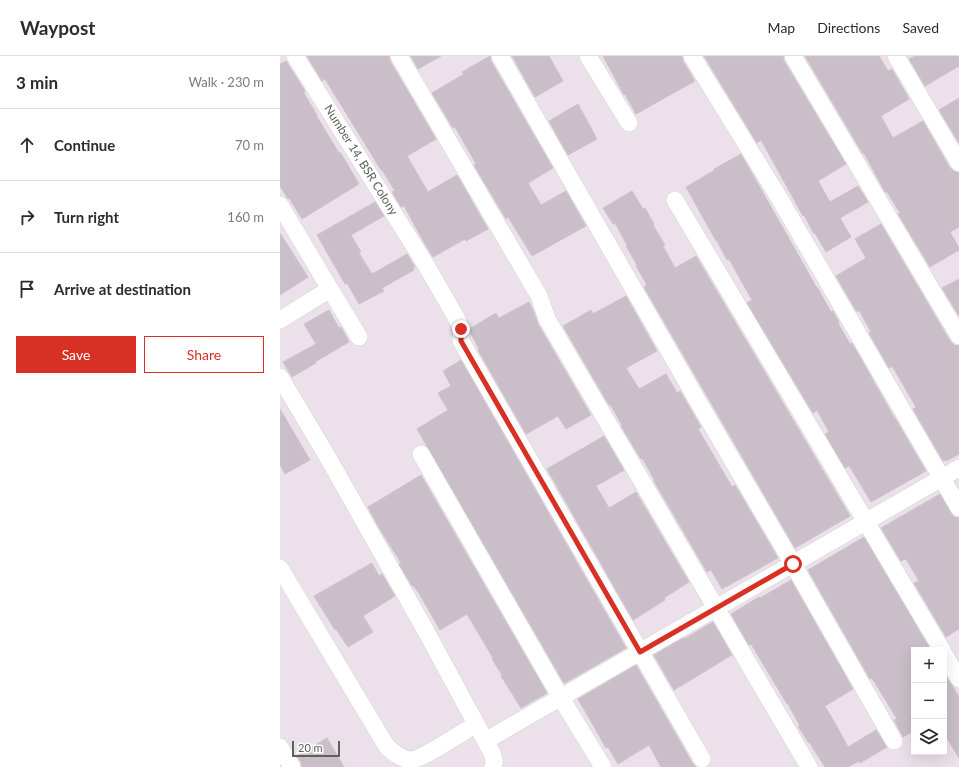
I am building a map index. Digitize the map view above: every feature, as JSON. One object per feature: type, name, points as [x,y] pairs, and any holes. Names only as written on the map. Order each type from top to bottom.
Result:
[{"type":"street","name":"Number 14, BSR Colony","points":[[295,56],[426,265],[457,319],[461,329],[461,341],[702,759]]},
{"type":"street","points":[[399,56],[539,296],[547,319],[809,767]]},
{"type":"street","points":[[500,56],[894,740]]},
{"type":"street","points":[[588,56],[629,123]]},
{"type":"street","points":[[692,56],[778,196],[959,508]]},
{"type":"street","points":[[793,56],[959,336]]},
{"type":"street","points":[[896,56],[959,163]]},
{"type":"street","points":[[675,200],[940,647]]},
{"type":"street","points":[[280,206],[359,337]]},
{"type":"street","points":[[280,320],[330,289]]},
{"type":"street","points":[[280,377],[331,463],[422,624],[494,757],[493,767]]},
{"type":"street","points":[[421,454],[561,698],[603,767]]},
{"type":"street","points":[[486,742],[492,737],[959,468]]},
{"type":"street","points":[[280,568],[387,747],[395,754],[420,763],[424,755],[476,724]]},
{"type":"street","points":[[947,659],[959,679]]},
{"type":"street","points":[[280,747],[292,767]]},
{"type":"building","points":[[307,56],[389,56],[390,61],[436,139],[407,156],[428,192],[457,175],[488,229],[466,241],[465,239],[433,257],[404,206],[401,207],[392,192],[395,191],[325,79],[322,81]]},
{"type":"building","points":[[411,56],[441,56],[418,69]]},
{"type":"building","points":[[490,56],[491,61],[553,168],[528,183],[541,205],[566,191],[586,226],[532,256],[508,217],[506,219],[474,165],[476,164],[455,127],[453,128],[432,93],[464,74],[462,72]]},
{"type":"building","points":[[512,56],[549,56],[563,81],[535,97]]},
{"type":"building","points":[[603,56],[682,56],[683,61],[695,81],[636,114]]},
{"type":"building","points":[[704,56],[783,56],[784,61],[846,164],[818,181],[830,202],[858,186],[868,202],[840,218],[851,237],[826,252],[804,215],[803,216],[761,140],[757,143]]},
{"type":"building","points":[[805,56],[879,56],[888,71],[892,69],[909,99],[881,116],[893,138],[923,121],[950,168],[959,173],[959,227],[950,232],[959,250],[930,267],[898,214],[900,213],[887,192],[885,192],[864,153],[863,154]]},
{"type":"building","points":[[915,56],[959,56],[959,66],[925,86],[909,59]]},
{"type":"building","points":[[286,61],[305,91],[305,95],[316,115],[359,184],[302,219],[280,186],[280,64]]},
{"type":"building","points":[[959,98],[959,143],[939,110]]},
{"type":"building","points":[[578,104],[597,139],[568,155],[549,121]]},
{"type":"building","points":[[741,154],[816,287],[831,312],[833,311],[850,344],[852,343],[926,471],[871,502],[850,467],[845,468],[825,434],[829,432],[817,410],[813,413],[747,303],[752,300],[729,259],[727,260],[686,187]]},
{"type":"building","points":[[632,191],[643,209],[645,208],[654,224],[653,225],[665,245],[663,246],[675,268],[696,256],[850,516],[795,548],[644,287],[647,285],[626,246],[627,245],[615,223],[613,224],[603,208]]},
{"type":"building","points":[[375,202],[384,216],[351,235],[361,252],[359,253],[372,274],[407,254],[415,267],[413,268],[414,270],[382,288],[384,291],[359,304],[347,283],[345,284],[317,235]]},
{"type":"building","points":[[881,224],[950,341],[954,345],[959,346],[959,454],[947,461],[943,461],[913,409],[916,407],[892,366],[889,368],[869,333],[871,332],[859,310],[857,312],[836,276],[866,258],[855,239]]},
{"type":"building","points":[[280,233],[308,277],[280,295]]},
{"type":"building","points":[[959,279],[959,316],[942,288]]},
{"type":"building","points":[[626,296],[657,351],[626,368],[639,389],[666,374],[677,393],[680,391],[701,427],[698,429],[732,487],[735,485],[778,558],[722,589],[711,570],[707,572],[654,481],[643,459],[641,459],[621,426],[622,425],[610,404],[609,405],[563,326],[591,310],[593,314]]},
{"type":"building","points":[[529,302],[538,324],[591,415],[566,429],[558,416],[526,434],[478,350],[479,349],[471,334],[471,328],[496,313],[499,318]]},
{"type":"building","points":[[329,310],[349,342],[292,377],[283,362],[316,344],[304,324]]},
{"type":"building","points":[[461,360],[626,648],[565,683],[417,429],[448,410],[438,393],[451,386],[443,371]]},
{"type":"building","points":[[280,409],[310,460],[285,474],[280,465]]},
{"type":"building","points":[[604,436],[624,470],[596,486],[609,508],[636,492],[689,582],[664,598],[665,600],[633,620],[547,469]]},
{"type":"building","points":[[421,475],[547,693],[521,708],[501,676],[502,675],[492,659],[493,658],[467,614],[440,630],[420,595],[413,585],[412,586],[399,564],[401,563],[368,507]]},
{"type":"building","points":[[940,494],[954,517],[959,518],[959,629],[946,637],[914,583],[919,581],[906,559],[901,561],[881,528]]},
{"type":"building","points":[[864,537],[929,647],[911,647],[911,733],[903,737],[894,720],[897,719],[872,678],[870,679],[808,570]]},
{"type":"building","points":[[372,563],[379,576],[382,574],[395,596],[363,616],[373,632],[348,647],[336,629],[335,630],[314,596]]},
{"type":"building","points":[[791,580],[853,689],[825,706],[848,747],[876,730],[887,747],[860,763],[859,761],[848,767],[825,767],[798,726],[800,726],[788,704],[751,644],[749,645],[731,614]]},
{"type":"building","points":[[713,622],[732,655],[674,690],[654,655]]},
{"type":"building","points":[[636,665],[696,767],[661,767],[649,745],[618,764],[608,747],[606,748],[578,699]]},
{"type":"building","points":[[947,678],[959,697],[959,758],[947,738]]},
{"type":"building","points":[[327,738],[344,767],[302,767],[297,756]]},
{"type":"route","points":[[461,329],[461,341],[640,652],[793,564]]}]
